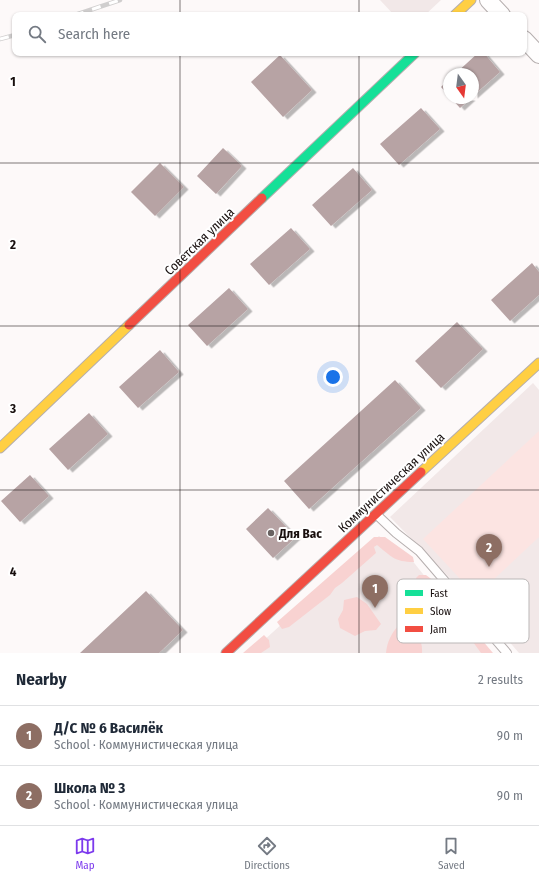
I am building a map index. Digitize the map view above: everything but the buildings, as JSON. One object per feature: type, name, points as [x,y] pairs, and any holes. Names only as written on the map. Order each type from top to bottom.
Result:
[{"type":"street","points":[[458,12],[471,0]]},
{"type":"street","points":[[488,0],[499,12]]},
{"type":"street","points":[[527,42],[539,55]]},
{"type":"street","name":"Советская улица","points":[[0,448],[412,56]]},
{"type":"street","name":"Коммунистическая улица","points":[[226,653],[539,363]]},
{"type":"lane","points":[[376,514],[396,533],[419,551],[443,579]]},
{"type":"lane","points":[[498,643],[507,653]]},
{"type":"shaded area","points":[[380,0],[441,0],[428,12],[391,12]]},
{"type":"shaded area","points":[[533,383],[539,390],[539,653],[519,653],[510,643],[529,643],[529,579],[451,579],[390,517]]},
{"type":"shaded area","points":[[539,431],[539,537],[494,579],[460,579],[423,539]]},
{"type":"shaded area","points":[[379,536],[411,559],[427,579],[397,579],[397,643],[478,643],[486,653],[250,653]]},
{"type":"shaded area","points":[[374,537],[385,537],[413,557],[414,562],[397,560],[377,545],[374,547],[376,553],[335,588],[330,595],[289,627],[282,629],[277,622]]},
{"type":"shaded area","points":[[419,575],[426,575],[431,579],[416,579]]},
{"type":"shaded area","points":[[357,597],[367,604],[381,624],[376,630],[365,631],[355,636],[340,628],[338,619],[343,610],[344,600]]},
{"type":"shaded area","points":[[397,628],[397,643],[421,643],[422,653],[386,653],[388,642]]},
{"type":"shaded area","points":[[264,635],[269,640],[270,647],[261,653],[243,653]]},
{"type":"shaded area","points":[[474,643],[484,643],[493,653],[481,653]]},
{"type":"railway","points":[[84,12],[120,0]]},
{"type":"railway","points":[[0,39],[12,36]]},
{"type":"traffic: fast","points":[[262,198],[412,56]]},
{"type":"traffic: slow","points":[[458,12],[471,0]]},
{"type":"traffic: slow","points":[[0,448],[129,325]]},
{"type":"traffic: slow","points":[[421,472],[539,363]]},
{"type":"traffic: jam","points":[[129,325],[262,198]]},
{"type":"traffic: jam","points":[[226,653],[421,472]]},
{"type":"place","name":"Для Вас","points":[[271,533]]},
{"type":"place","name":"Школа № 3","points":[[489,567]]},
{"type":"place","name":"Д/С № 6 Василёк","points":[[375,608]]}]
